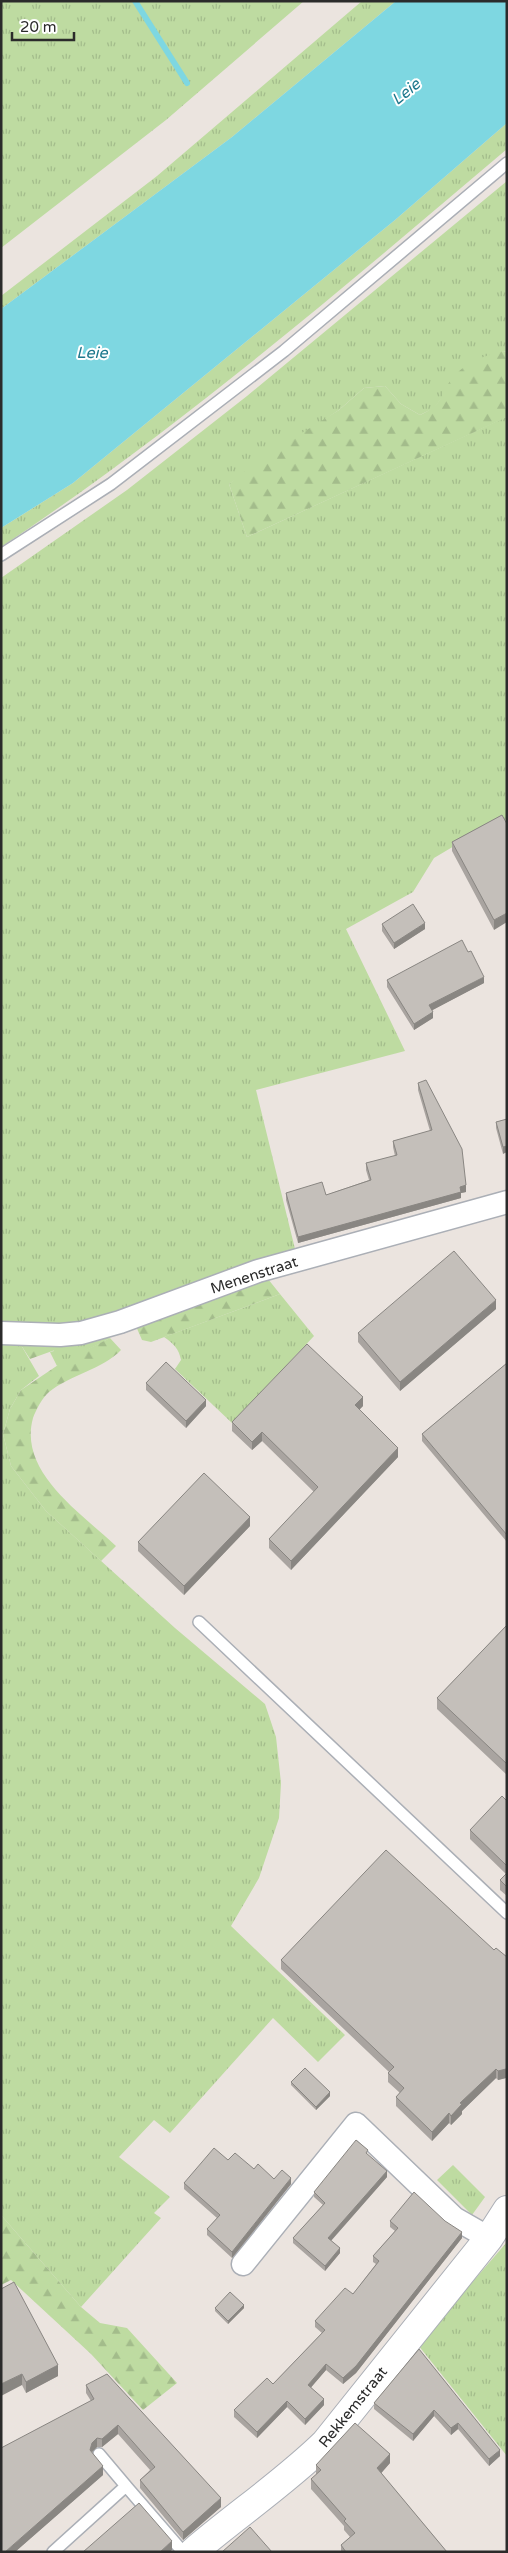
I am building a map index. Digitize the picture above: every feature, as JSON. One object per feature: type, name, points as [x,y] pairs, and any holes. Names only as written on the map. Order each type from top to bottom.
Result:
[{"type":"street","name":"Menenstraat","points":[[1,1333],[60,1335],[81,1333],[120,1322],[258,1271],[507,1202]]},
{"type":"street","points":[[242,2264],[356,2124],[454,2218],[489,2238]]},
{"type":"street","name":"Rekkemstraat","points":[[193,2552],[236,2515],[304,2464],[325,2443],[489,2238],[507,2210]]},
{"type":"lane","points":[[1,555],[111,484],[284,351],[507,163]]},
{"type":"lane","points":[[199,1622],[507,1913]]},
{"type":"lane","points":[[99,2454],[183,2552]]},
{"type":"lane","points":[[53,2552],[126,2486]]},
{"type":"green space","points":[[1,1],[304,1],[166,120],[1,248]]},
{"type":"green space","points":[[362,1],[396,1],[232,137],[1,309],[1,296],[157,176]]},
{"type":"green space","points":[[507,123],[507,149],[322,305],[260,356],[133,454],[1,547],[1,528],[73,483],[395,220]]},
{"type":"green space","points":[[507,181],[507,352],[503,351],[441,399],[434,408],[420,415],[401,404],[385,386],[364,388],[339,410],[229,484],[247,537],[506,417],[507,824],[503,817],[434,858],[413,892],[346,929],[405,1051],[256,1090],[296,1253],[85,1323],[41,1326],[1,1323],[1,578],[127,490],[247,396]]},
{"type":"green space","points":[[503,351],[507,352],[507,417],[247,537],[229,484],[258,460],[339,410],[364,388],[385,386],[401,404],[420,415],[429,411],[439,402],[450,381],[460,370],[477,360]]},
{"type":"green space","points":[[268,1279],[280,1294],[151,1342],[142,1340],[135,1324]]},
{"type":"green space","points":[[280,1294],[314,1336],[232,1423],[175,1369],[181,1360],[179,1353],[176,1347],[164,1337]]},
{"type":"green space","points":[[106,1336],[110,1338],[57,1366],[50,1352],[54,1351],[50,1344]]},
{"type":"green space","points":[[110,1338],[121,1350],[114,1357],[49,1392],[44,1397],[33,1418],[31,1438],[35,1456],[43,1474],[70,1505],[116,1546],[101,1561],[46,1511],[11,1466],[3,1434],[10,1409],[21,1390],[64,1361]]},
{"type":"green space","points":[[1,1342],[21,1345],[39,1376],[21,1390],[10,1409],[3,1434],[11,1466],[46,1511],[175,1628],[265,1704],[276,1737],[281,1783],[279,1818],[259,1878],[231,1926],[345,2035],[318,2062],[273,2018],[170,2133],[154,2120],[119,2157],[170,2197],[154,2213],[161,2218],[81,2307],[1,2215]]},
{"type":"green space","points":[[50,1344],[55,1350],[30,1359],[21,1345]]},
{"type":"green space","points":[[453,2165],[485,2197],[472,2215],[437,2180]]},
{"type":"green space","points":[[1,2215],[81,2307],[100,2323],[127,2328],[177,2383],[143,2410],[91,2354],[11,2280],[1,2285]]},
{"type":"green space","points":[[507,2242],[507,2456],[418,2345]]},
{"type":"water","name":"Leie","points":[[396,1],[507,1],[507,123],[395,220],[73,483],[1,528],[1,309],[232,137]]},
{"type":"building","points":[[502,815],[507,824],[507,913],[494,920],[452,842]]},
{"type":"building","points":[[413,904],[425,923],[394,943],[382,924]]},
{"type":"building","points":[[462,940],[468,952],[471,951],[484,977],[429,1005],[433,1012],[414,1024],[387,980]]},
{"type":"building","points":[[426,1080],[462,1149],[466,1185],[460,1187],[461,1192],[298,1237],[286,1193],[322,1182],[326,1195],[371,1180],[366,1163],[397,1155],[393,1141],[432,1130],[418,1083]]},
{"type":"building","points":[[507,1119],[507,1146],[503,1147],[496,1122]]},
{"type":"building","points":[[454,1251],[496,1300],[400,1382],[358,1333]]},
{"type":"building","points":[[307,1344],[363,1397],[355,1405],[398,1448],[291,1561],[269,1539],[318,1487],[262,1432],[252,1442],[232,1422]]},
{"type":"building","points":[[166,1362],[206,1400],[186,1421],[146,1383]]},
{"type":"building","points":[[507,1363],[507,1535],[422,1434]]},
{"type":"building","points":[[204,1473],[250,1517],[184,1586],[138,1542]]},
{"type":"building","points":[[507,1625],[507,1764],[437,1698]]},
{"type":"building","points":[[502,1796],[507,1801],[507,1866],[470,1830]]},
{"type":"building","points":[[386,1850],[494,1950],[496,1948],[507,1957],[507,2068],[498,2071],[496,2069],[460,2103],[462,2104],[451,2116],[449,2113],[432,2132],[396,2097],[404,2088],[388,2073],[394,2067],[281,1960]]},
{"type":"building","points":[[507,1873],[507,1887],[500,1880]]},
{"type":"building","points":[[305,2068],[330,2092],[316,2107],[291,2082]]},
{"type":"building","points":[[356,2140],[368,2150],[366,2153],[387,2171],[328,2238],[340,2248],[325,2266],[293,2238],[325,2203],[314,2192]]},
{"type":"building","points":[[214,2148],[228,2160],[235,2153],[254,2169],[258,2164],[274,2179],[282,2170],[291,2178],[232,2252],[207,2229],[220,2215],[184,2183]]},
{"type":"building","points":[[414,2192],[445,2221],[462,2232],[356,2366],[343,2378],[326,2364],[308,2385],[324,2399],[305,2419],[287,2401],[257,2432],[234,2410],[267,2378],[273,2384],[325,2330],[315,2321],[345,2288],[353,2294],[379,2261],[373,2256],[398,2228],[390,2221]]},
{"type":"building","points":[[14,2282],[58,2365],[26,2382],[22,2374],[1,2384],[1,2289]]},
{"type":"building","points":[[230,2292],[244,2305],[228,2321],[215,2308]]},
{"type":"building","points":[[419,2349],[500,2450],[489,2459],[458,2423],[451,2428],[434,2410],[413,2434],[374,2403]]},
{"type":"building","points":[[107,2374],[221,2498],[183,2532],[140,2480],[155,2467],[118,2425],[102,2439],[97,2438],[92,2443],[90,2450],[103,2466],[5,2552],[1,2552],[1,2448],[94,2399],[86,2385]]},
{"type":"building","points":[[355,2423],[390,2454],[377,2468],[447,2552],[346,2552],[341,2545],[355,2533],[344,2521],[346,2519],[311,2479],[321,2470],[316,2465]]},
{"type":"building","points":[[139,2503],[172,2541],[160,2552],[83,2552]]},
{"type":"building","points":[[250,2527],[272,2552],[222,2552]]},
{"type":"waterway","points":[[135,1],[187,83]]}]
